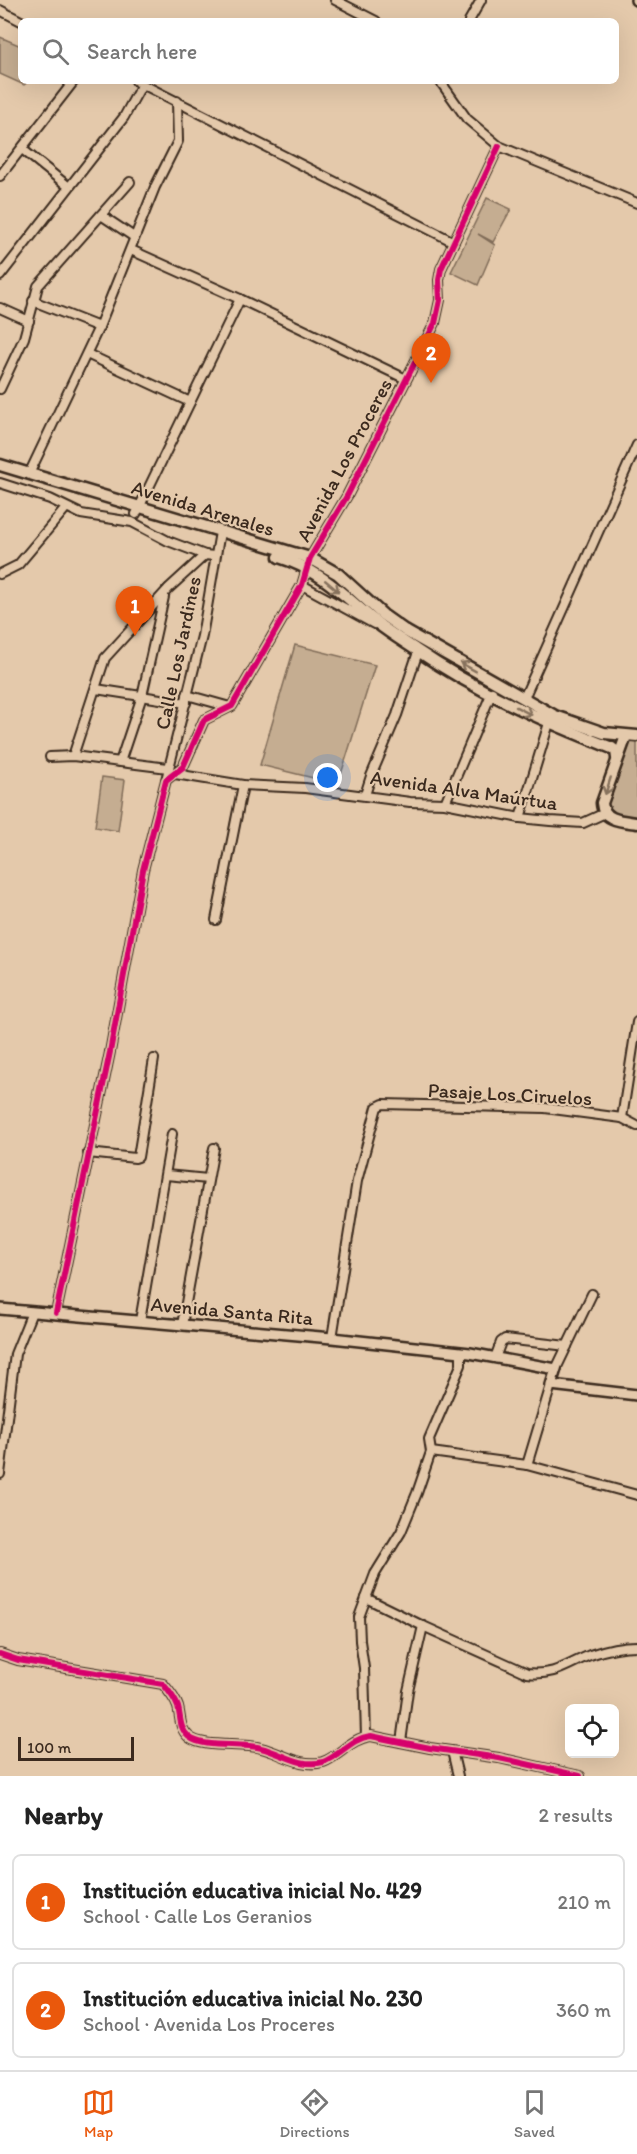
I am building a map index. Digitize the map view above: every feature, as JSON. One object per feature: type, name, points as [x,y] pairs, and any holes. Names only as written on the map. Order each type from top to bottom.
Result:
[{"type":"main road","name":"Avenida Arenales","points":[[0,465],[338,574],[383,615],[406,632],[555,716],[604,734],[632,736]]},
{"type":"main road","points":[[0,472],[138,510]]},
{"type":"main road","points":[[309,563],[316,573],[383,628],[418,652],[491,694],[549,723],[612,748],[616,751],[617,759]]},
{"type":"main road","points":[[632,736],[617,759],[602,803],[605,813],[617,820],[637,823]]},
{"type":"street","points":[[335,0],[370,18]]},
{"type":"street","points":[[471,18],[481,0]]},
{"type":"street","points":[[0,10],[18,19]]},
{"type":"street","points":[[0,176],[72,84]]},
{"type":"street","points":[[0,276],[124,117],[138,84]]},
{"type":"street","points":[[143,84],[454,242]]},
{"type":"street","points":[[442,84],[467,119],[499,147],[637,203]]},
{"type":"street","points":[[29,474],[87,354],[131,250],[134,237],[178,141],[177,101]]},
{"type":"street","name":"Avenida Los Proceres","points":[[230,707],[302,585],[309,563],[347,496],[435,323],[440,300],[441,269],[499,147]]},
{"type":"street","points":[[21,149],[69,187]]},
{"type":"street","points":[[0,389],[24,338],[38,286],[130,182]]},
{"type":"street","points":[[101,215],[134,237]]},
{"type":"street","points":[[131,250],[240,299],[406,379]]},
{"type":"street","points":[[138,510],[240,299]]},
{"type":"street","points":[[33,301],[99,327]]},
{"type":"street","points":[[0,308],[29,321]]},
{"type":"street","points":[[87,354],[190,402]]},
{"type":"street","points":[[524,698],[637,445]]},
{"type":"street","points":[[0,483],[50,499],[81,514],[132,522],[168,541],[205,555],[214,556]]},
{"type":"street","points":[[0,574],[18,565],[66,508]]},
{"type":"street","name":"Calle Los Jardines","points":[[56,1313],[110,1052],[143,870],[166,780],[172,771],[186,699],[204,626],[219,535]]},
{"type":"street","points":[[73,756],[105,658],[205,555]]},
{"type":"street","points":[[302,585],[383,628]]},
{"type":"street","points":[[120,762],[142,696],[164,595]]},
{"type":"street","points":[[365,795],[397,715],[418,652]]},
{"type":"street","points":[[445,803],[497,683]]},
{"type":"street","points":[[96,689],[142,696],[186,699],[230,707]]},
{"type":"street","points":[[172,771],[183,767],[204,720],[230,707]]},
{"type":"street","points":[[520,818],[549,723]]},
{"type":"street","name":"Avenida Alva Maúrtua","points":[[50,757],[73,756],[120,762],[243,785],[305,788],[410,802],[445,803],[520,818],[579,823],[605,813]]},
{"type":"street","points":[[216,920],[243,785]]},
{"type":"street","points":[[622,1118],[637,1022]]},
{"type":"street","points":[[88,1153],[138,1157],[154,1059]]},
{"type":"street","name":"Pasaje Los Ciruelos","points":[[332,1338],[357,1181],[374,1111],[379,1106],[545,1108],[622,1118],[637,1126]]},
{"type":"street","points":[[140,1321],[172,1134]]},
{"type":"street","points":[[182,1325],[214,1148]]},
{"type":"street","points":[[166,1175],[208,1179]]},
{"type":"street","points":[[527,1465],[555,1369],[592,1294]]},
{"type":"street","name":"Avenida Santa Rita","points":[[0,1309],[332,1338],[461,1353],[555,1369]]},
{"type":"street","points":[[0,1474],[15,1354],[32,1312]]},
{"type":"street","points":[[495,1358],[501,1342],[505,1339],[567,1346]]},
{"type":"street","points":[[366,1737],[364,1668],[359,1617],[375,1574],[401,1532],[431,1452],[429,1439],[461,1365],[461,1353]]},
{"type":"street","points":[[551,1385],[637,1395]]},
{"type":"street","points":[[431,1452],[527,1465],[637,1495]]},
{"type":"street","points":[[366,1598],[527,1673],[542,1675],[557,1671],[592,1655],[637,1646]]},
{"type":"street","points":[[401,1742],[408,1691],[423,1626]]},
{"type":"street","points":[[0,1654],[18,1660],[163,1684],[171,1693],[178,1708],[184,1730],[189,1737],[204,1743],[230,1743],[261,1747],[295,1761],[309,1763],[324,1761],[366,1737],[499,1758],[580,1776]]},
{"type":"street","points":[[452,1751],[458,1776]]},
{"type":"shaded area","points":[[0,37],[18,45],[18,82],[0,74]]},
{"type":"shaded area","points":[[487,198],[511,209],[493,242],[478,234],[495,245],[478,285],[451,272]]},
{"type":"shaded area","points":[[295,645],[375,665],[338,784],[260,765]]},
{"type":"shaded area","points":[[631,741],[637,741],[637,818],[617,815],[608,805]]},
{"type":"shaded area","points":[[102,777],[125,780],[118,831],[95,827]]},
{"type":"cycle path","points":[[56,1313],[110,1052],[143,870],[166,780],[183,767],[204,720],[232,706],[302,585],[310,558],[347,496],[435,323],[440,300],[441,269],[499,146]]},
{"type":"cycle path","points":[[0,1654],[18,1660],[163,1684],[177,1704],[186,1734],[204,1743],[253,1746],[299,1762],[315,1763],[323,1762],[357,1740],[371,1736],[430,1748],[499,1758],[580,1776]]},
{"type":"place","name":"Institución educativa inicial No. 230","points":[[431,383]]},
{"type":"place","name":"Institución educativa inicial No. 429","points":[[135,636]]}]
